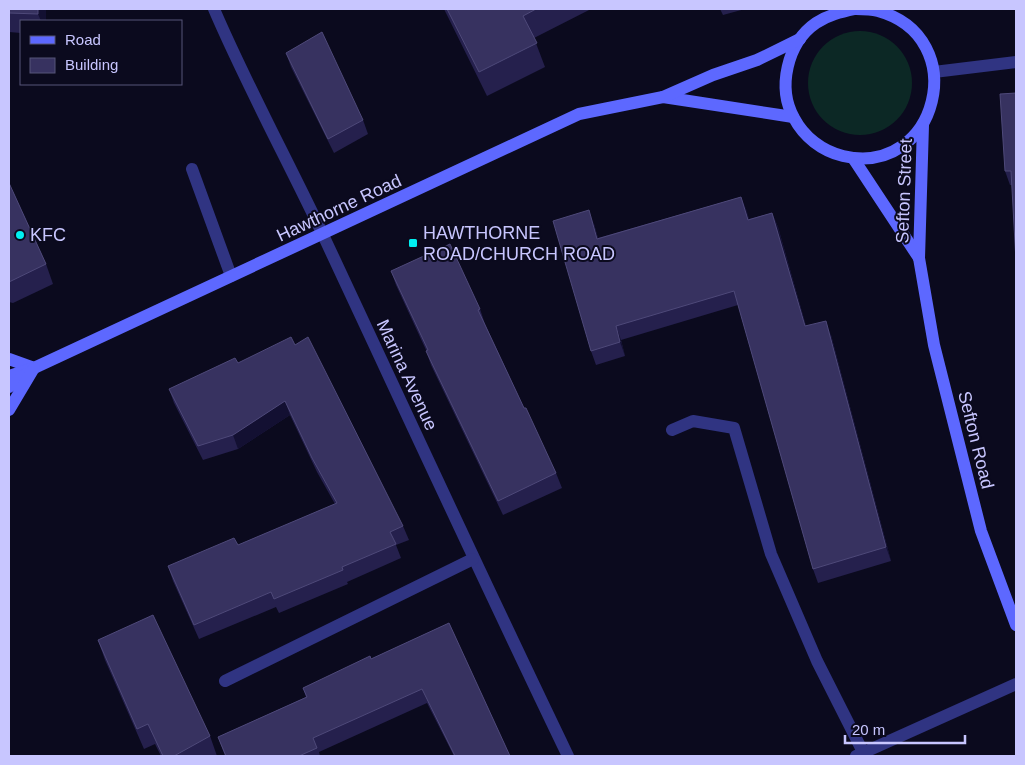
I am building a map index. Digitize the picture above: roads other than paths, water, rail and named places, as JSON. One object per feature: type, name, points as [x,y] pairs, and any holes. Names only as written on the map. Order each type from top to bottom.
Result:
[{"type":"main road","points":[[855,9],[897,13],[915,32],[928,50],[934,72],[935,91],[931,109],[923,125],[910,140],[892,151],[873,158],[853,158],[835,154],[818,146],[804,133],[793,117],[787,98],[786,77],[790,57],[800,39],[815,24],[834,14],[855,9]]},
{"type":"main road","name":"Hawthorne Road","points":[[9,376],[34,368],[579,114],[663,97],[713,75],[758,60],[800,39]]},
{"type":"main road","name":"Hawthorne Road","points":[[663,97],[793,117]]},
{"type":"main road","name":"Sefton Street","points":[[919,258],[923,125]]},
{"type":"main road","name":"Sefton Street","points":[[853,158],[919,258]]},
{"type":"main road","name":"Sefton Road","points":[[919,258],[934,345],[981,531],[1016,625]]},
{"type":"main road","points":[[9,359],[34,368],[9,410]]},
{"type":"main road","name":"Hawthorne Road","points":[[9,387],[34,368]]},
{"type":"street","name":"Marina Avenue","points":[[214,9],[568,756]]},
{"type":"street","points":[[934,72],[1016,62]]},
{"type":"street","points":[[192,169],[231,276]]},
{"type":"street","points":[[672,430],[693,421],[734,428],[771,554],[860,755],[1016,684]]},
{"type":"street","points":[[225,681],[473,559]]},
{"type":"place","name":"KFC","points":[[20,235]]},
{"type":"place","name":"HAWTHORNE ROAD/CHURCH ROAD","points":[[413,243]]}]
